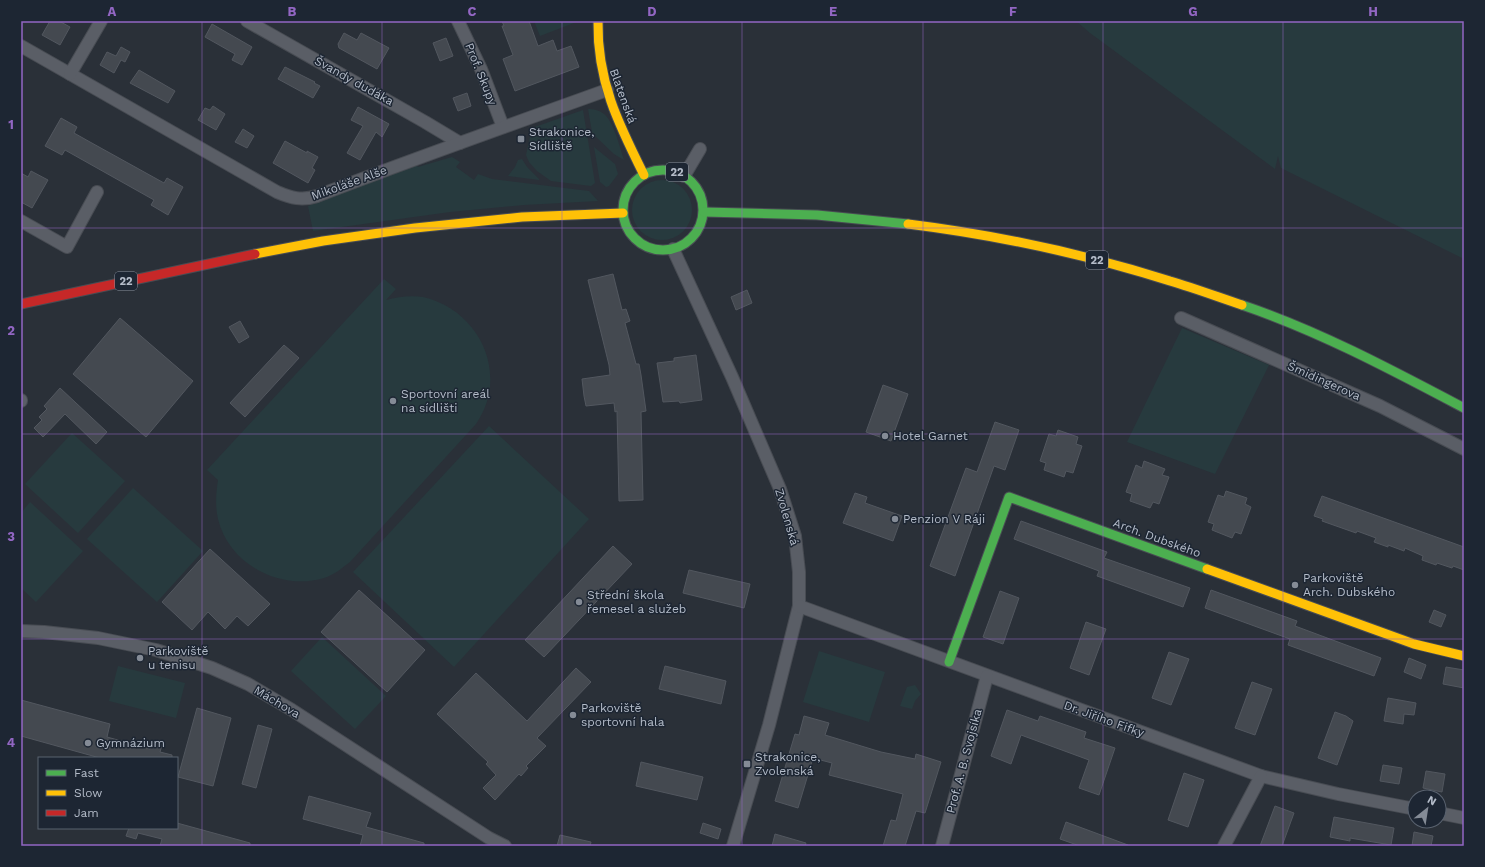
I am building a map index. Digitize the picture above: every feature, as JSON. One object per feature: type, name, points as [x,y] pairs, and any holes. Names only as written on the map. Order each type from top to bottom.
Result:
[{"type":"main road","name":"Blatenská","points":[[598,21],[597,46],[600,65],[607,90],[617,118],[644,175]]},
{"type":"main road","name":"22","points":[[21,304],[232,258],[323,241],[415,228],[522,217],[623,213],[624,201],[628,191],[635,182],[644,175],[654,171],[664,170],[675,172],[684,176],[692,183],[699,191],[703,201],[704,212],[772,213],[853,217],[906,223],[1011,240],[1107,263],[1165,279],[1215,296],[1313,334],[1401,374],[1464,408]]},
{"type":"main road","points":[[623,213],[625,224],[639,243],[650,248],[661,250],[673,249],[685,244],[694,236],[701,225],[704,212]]},
{"type":"main road","name":"Arch. Dubského","points":[[949,662],[1009,497],[1407,642],[1464,656]]},
{"type":"street","points":[[70,74],[101,21]]},
{"type":"street","name":"Švandy dudáka","points":[[247,21],[460,143]]},
{"type":"street","name":"Prof. Skupy","points":[[458,21],[481,69],[503,127]]},
{"type":"street","name":"Mikoláše Alše","points":[[21,46],[277,192],[290,198],[302,199],[310,198],[607,90]]},
{"type":"street","points":[[684,176],[700,149]]},
{"type":"street","points":[[21,221],[67,247],[97,192]]},
{"type":"street","name":"Zvolenská","points":[[673,249],[732,377],[780,489],[795,536],[799,572],[799,606],[769,724],[733,846]]},
{"type":"street","name":"Šmidingerova","points":[[1181,318],[1380,406],[1464,449]]},
{"type":"street","name":"Dr. Jiřího Fifky","points":[[799,606],[1261,776],[1338,794],[1407,807]]},
{"type":"street","name":"Máchova","points":[[21,631],[98,638],[156,650],[212,668],[241,681],[292,710],[489,838],[505,846]]},
{"type":"street","name":"Prof. A. B. Svojsíka","points":[[942,846],[987,676]]},
{"type":"street","points":[[1224,846],[1261,776]]},
{"type":"street","points":[[1447,815],[1464,818]]},
{"type":"green space","points":[[534,21],[579,21],[540,36]]},
{"type":"green space","points":[[1076,21],[1464,21],[1464,259],[1281,168],[1278,156],[1275,169],[1090,33]]},
{"type":"green space","points":[[588,109],[600,112],[608,118],[624,160],[614,154],[594,135],[592,132]]},
{"type":"green space","points":[[583,110],[595,183],[591,186],[551,181],[537,171],[529,162],[526,155],[532,128]]},
{"type":"green space","points":[[594,147],[615,164],[618,174],[609,186],[606,187],[600,182]]},
{"type":"green space","points":[[452,157],[460,162],[456,167],[474,180],[478,174],[492,179],[589,191],[598,201],[524,205],[450,212],[313,231],[308,206],[416,164],[418,167]]},
{"type":"green space","points":[[522,159],[539,180],[508,176],[518,160]]},
{"type":"green space","points":[[656,180],[668,180],[679,185],[687,193],[692,204],[690,222],[679,235],[668,240],[656,240],[645,235],[637,227],[632,216],[632,204],[637,193],[645,185]]},
{"type":"green space","points":[[384,279],[396,289],[386,300],[413,296],[423,297],[443,304],[460,315],[474,330],[484,347],[489,366],[490,385],[486,405],[476,424],[350,562],[335,573],[324,578],[308,581],[291,581],[274,577],[259,571],[245,561],[233,549],[224,535],[216,509],[218,480],[207,470]]},
{"type":"green space","points":[[1182,328],[1269,365],[1215,474],[1127,442]]},
{"type":"green space","points":[[489,426],[589,519],[454,667],[353,572]]},
{"type":"green space","points":[[72,433],[125,481],[78,533],[25,484]]},
{"type":"green space","points":[[133,488],[203,551],[157,602],[87,539]]},
{"type":"green space","points":[[30,502],[83,551],[36,602],[21,588],[21,513]]},
{"type":"green space","points":[[322,637],[386,696],[355,729],[291,671]]},
{"type":"green space","points":[[819,651],[885,672],[869,722],[803,702]]},
{"type":"green space","points":[[118,666],[185,683],[176,718],[109,701]]},
{"type":"green space","points":[[915,685],[921,694],[915,701],[912,709],[900,706],[907,687]]},
{"type":"building","points":[[50,21],[59,21],[70,27],[60,45],[42,35]]},
{"type":"building","points":[[502,21],[529,21],[538,46],[553,40],[557,51],[571,46],[579,67],[515,91],[503,59],[513,55],[502,26],[504,26]]},
{"type":"building","points":[[212,24],[252,47],[242,65],[232,60],[235,54],[205,37]]},
{"type":"building","points":[[344,33],[357,40],[361,33],[389,48],[377,69],[339,48],[338,44]]},
{"type":"building","points":[[446,38],[453,56],[440,61],[433,43]]},
{"type":"building","points":[[121,47],[130,52],[125,62],[121,60],[114,73],[100,65],[107,52],[116,56]]},
{"type":"building","points":[[285,67],[320,86],[313,98],[278,79]]},
{"type":"building","points":[[139,70],[175,91],[168,103],[130,83]]},
{"type":"building","points":[[467,93],[471,106],[458,111],[453,98]]},
{"type":"building","points":[[213,106],[225,114],[216,130],[198,120],[205,108],[210,110]]},
{"type":"building","points":[[358,107],[389,124],[382,137],[376,132],[360,160],[347,153],[363,126],[351,120]]},
{"type":"building","points":[[61,118],[77,127],[74,133],[164,183],[167,178],[183,187],[168,215],[151,205],[154,200],[65,150],[62,155],[45,146]]},
{"type":"building","points":[[243,129],[254,136],[247,148],[235,142]]},
{"type":"building","points":[[285,141],[318,157],[312,168],[315,170],[308,183],[273,163]]},
{"type":"building","points":[[31,171],[48,180],[32,208],[21,202],[21,173],[28,177]]},
{"type":"building","points":[[613,274],[622,310],[626,309],[630,321],[625,323],[636,364],[639,364],[646,411],[641,412],[643,500],[619,501],[617,411],[615,412],[614,403],[586,406],[584,396],[582,379],[610,375],[609,365],[588,280]]},
{"type":"building","points":[[747,290],[752,303],[736,310],[731,297]]},
{"type":"building","points":[[120,318],[193,381],[146,437],[73,374]]},
{"type":"building","points":[[240,321],[249,337],[239,343],[229,327]]},
{"type":"building","points":[[284,345],[299,358],[245,417],[230,403]]},
{"type":"building","points":[[696,355],[702,400],[680,403],[679,401],[663,402],[657,363],[674,361],[674,358]]},
{"type":"building","points":[[883,385],[908,394],[891,441],[866,432]]},
{"type":"building","points":[[60,388],[107,432],[96,444],[65,414],[43,437],[34,428],[42,420],[39,417],[47,409],[44,406]]},
{"type":"building","points":[[995,422],[1019,430],[1005,470],[994,466],[955,576],[930,566],[966,468],[977,472]]},
{"type":"building","points":[[1058,430],[1078,437],[1076,444],[1082,446],[1073,473],[1066,471],[1064,477],[1044,470],[1046,463],[1040,461],[1049,434],[1056,436]]},
{"type":"building","points":[[1144,461],[1165,469],[1162,475],[1169,477],[1159,504],[1153,502],[1150,508],[1130,501],[1132,494],[1126,492],[1136,465],[1142,468]]},
{"type":"building","points":[[1226,491],[1247,498],[1245,504],[1251,507],[1241,534],[1235,532],[1232,538],[1212,530],[1214,524],[1208,522],[1218,495],[1224,497]]},
{"type":"building","points":[[855,493],[867,497],[865,503],[902,516],[893,541],[843,523]]},
{"type":"building","points":[[1322,496],[1464,547],[1464,570],[1437,563],[1436,565],[1422,560],[1423,556],[1405,548],[1404,551],[1388,545],[1388,547],[1374,542],[1376,538],[1357,531],[1356,533],[1322,521],[1323,519],[1314,516]]},
{"type":"building","points":[[1021,521],[1107,552],[1104,558],[1190,588],[1183,607],[1097,576],[1099,571],[1014,539]]},
{"type":"building","name":"Střední škola řemesel a služeb","points":[[613,546],[632,564],[544,657],[525,640]]},
{"type":"building","points":[[210,549],[270,604],[248,626],[237,616],[225,629],[208,612],[192,630],[162,602]]},
{"type":"building","points":[[689,570],[750,584],[744,608],[683,593]]},
{"type":"building","points":[[359,590],[425,650],[387,692],[321,632]]},
{"type":"building","points":[[1211,590],[1297,621],[1295,626],[1381,658],[1374,676],[1288,645],[1290,639],[1205,608]]},
{"type":"building","points":[[1000,591],[1019,598],[1003,644],[983,637]]},
{"type":"building","points":[[1434,610],[1446,615],[1441,627],[1429,622]]},
{"type":"building","points":[[1086,622],[1106,629],[1089,675],[1070,668]]},
{"type":"building","points":[[1169,652],[1189,659],[1171,705],[1152,698]]},
{"type":"building","points":[[1409,658],[1426,665],[1421,679],[1404,672]]},
{"type":"building","points":[[665,666],[726,681],[721,704],[659,689]]},
{"type":"building","points":[[1446,667],[1464,670],[1464,688],[1443,684]]},
{"type":"building","points":[[576,668],[591,682],[537,738],[546,746],[526,766],[528,768],[521,776],[519,774],[495,800],[483,788],[496,775],[486,764],[488,762],[437,714],[476,673],[527,721]]},
{"type":"building","points":[[1252,682],[1272,689],[1255,735],[1235,728]]},
{"type":"building","points":[[1388,698],[1416,703],[1414,715],[1404,714],[1403,724],[1384,721]]},
{"type":"building","points":[[21,700],[110,724],[107,737],[150,749],[152,742],[162,745],[160,752],[172,755],[172,757],[96,757],[21,736]]},
{"type":"building","points":[[197,708],[231,718],[213,786],[178,777]]},
{"type":"building","points":[[1007,710],[1038,721],[1040,716],[1086,732],[1084,738],[1115,748],[1099,795],[1079,788],[1089,760],[1021,735],[1011,764],[991,756]]},
{"type":"building","points":[[1335,712],[1346,716],[1353,721],[1337,765],[1318,758]]},
{"type":"building","points":[[804,716],[829,723],[825,735],[881,752],[915,759],[916,754],[941,762],[925,813],[916,811],[905,846],[883,846],[891,820],[896,821],[903,794],[829,775],[832,763],[813,758],[798,808],[775,801],[795,734],[799,735]]},
{"type":"building","points":[[258,725],[272,729],[256,788],[242,784]]},
{"type":"building","points":[[641,762],[703,777],[697,800],[636,786]]},
{"type":"building","points":[[1383,765],[1402,768],[1399,784],[1380,781]]},
{"type":"building","points":[[1426,771],[1445,774],[1442,789],[1423,788]]},
{"type":"building","points":[[1184,773],[1204,780],[1188,827],[1168,820]]},
{"type":"building","points":[[309,796],[371,813],[366,827],[424,843],[424,846],[360,846],[363,835],[303,819]]},
{"type":"building","points":[[1275,806],[1294,813],[1282,846],[1260,846]]},
{"type":"building","points":[[1334,817],[1394,828],[1391,845],[1350,838],[1350,841],[1330,837]]},
{"type":"building","points":[[1066,822],[1128,846],[1080,846],[1060,839]]},
{"type":"building","points":[[178,823],[250,843],[250,846],[160,846],[162,839],[138,833],[136,839],[126,836],[129,829],[178,829]]},
{"type":"building","points":[[703,823],[721,829],[718,839],[700,833]]},
{"type":"building","points":[[1414,832],[1433,836],[1431,846],[1412,846]]},
{"type":"building","points":[[775,834],[806,843],[805,846],[772,846]]},
{"type":"building","points":[[560,835],[591,842],[590,846],[557,846]]},
{"type":"traffic: fast","points":[[663,170],[678,173],[691,182],[700,195],[703,210],[700,225],[691,238],[678,247],[663,250],[648,247],[635,238],[626,225],[623,210],[626,195],[635,182],[648,173],[663,170]]},
{"type":"traffic: fast","points":[[704,212],[817,215],[908,224]]},
{"type":"traffic: fast","points":[[1242,305],[1271,315],[1327,339],[1464,408]]},
{"type":"traffic: fast","points":[[949,662],[1009,497],[1207,569]]},
{"type":"traffic: slow","points":[[598,21],[601,63],[605,82],[618,119],[644,175]]},
{"type":"traffic: slow","points":[[255,254],[323,241],[415,228],[522,217],[623,213]]},
{"type":"traffic: slow","points":[[908,224],[941,228],[1040,246],[1106,262],[1242,305]]},
{"type":"traffic: slow","points":[[1207,569],[1414,644],[1464,656]]},
{"type":"traffic: jam","points":[[21,304],[255,254]]},
{"type":"place","name":"Strakonice, Sídliště","points":[[521,139]]},
{"type":"place","name":"Sportovní areál na sídlišti","points":[[393,401]]},
{"type":"place","name":"Hotel Garnet","points":[[885,436]]},
{"type":"place","name":"Penzion V Ráji","points":[[895,519]]},
{"type":"place","name":"Parkoviště Arch. Dubského","points":[[1295,585]]},
{"type":"place","name":"Střední škola řemesel a služeb","points":[[579,602]]},
{"type":"place","name":"Parkoviště u tenisu","points":[[140,658]]},
{"type":"place","name":"Parkoviště sportovní hala","points":[[573,715]]},
{"type":"place","name":"Gymnázium","points":[[88,743]]},
{"type":"place","name":"Strakonice, Zvolenská","points":[[747,764]]}]
